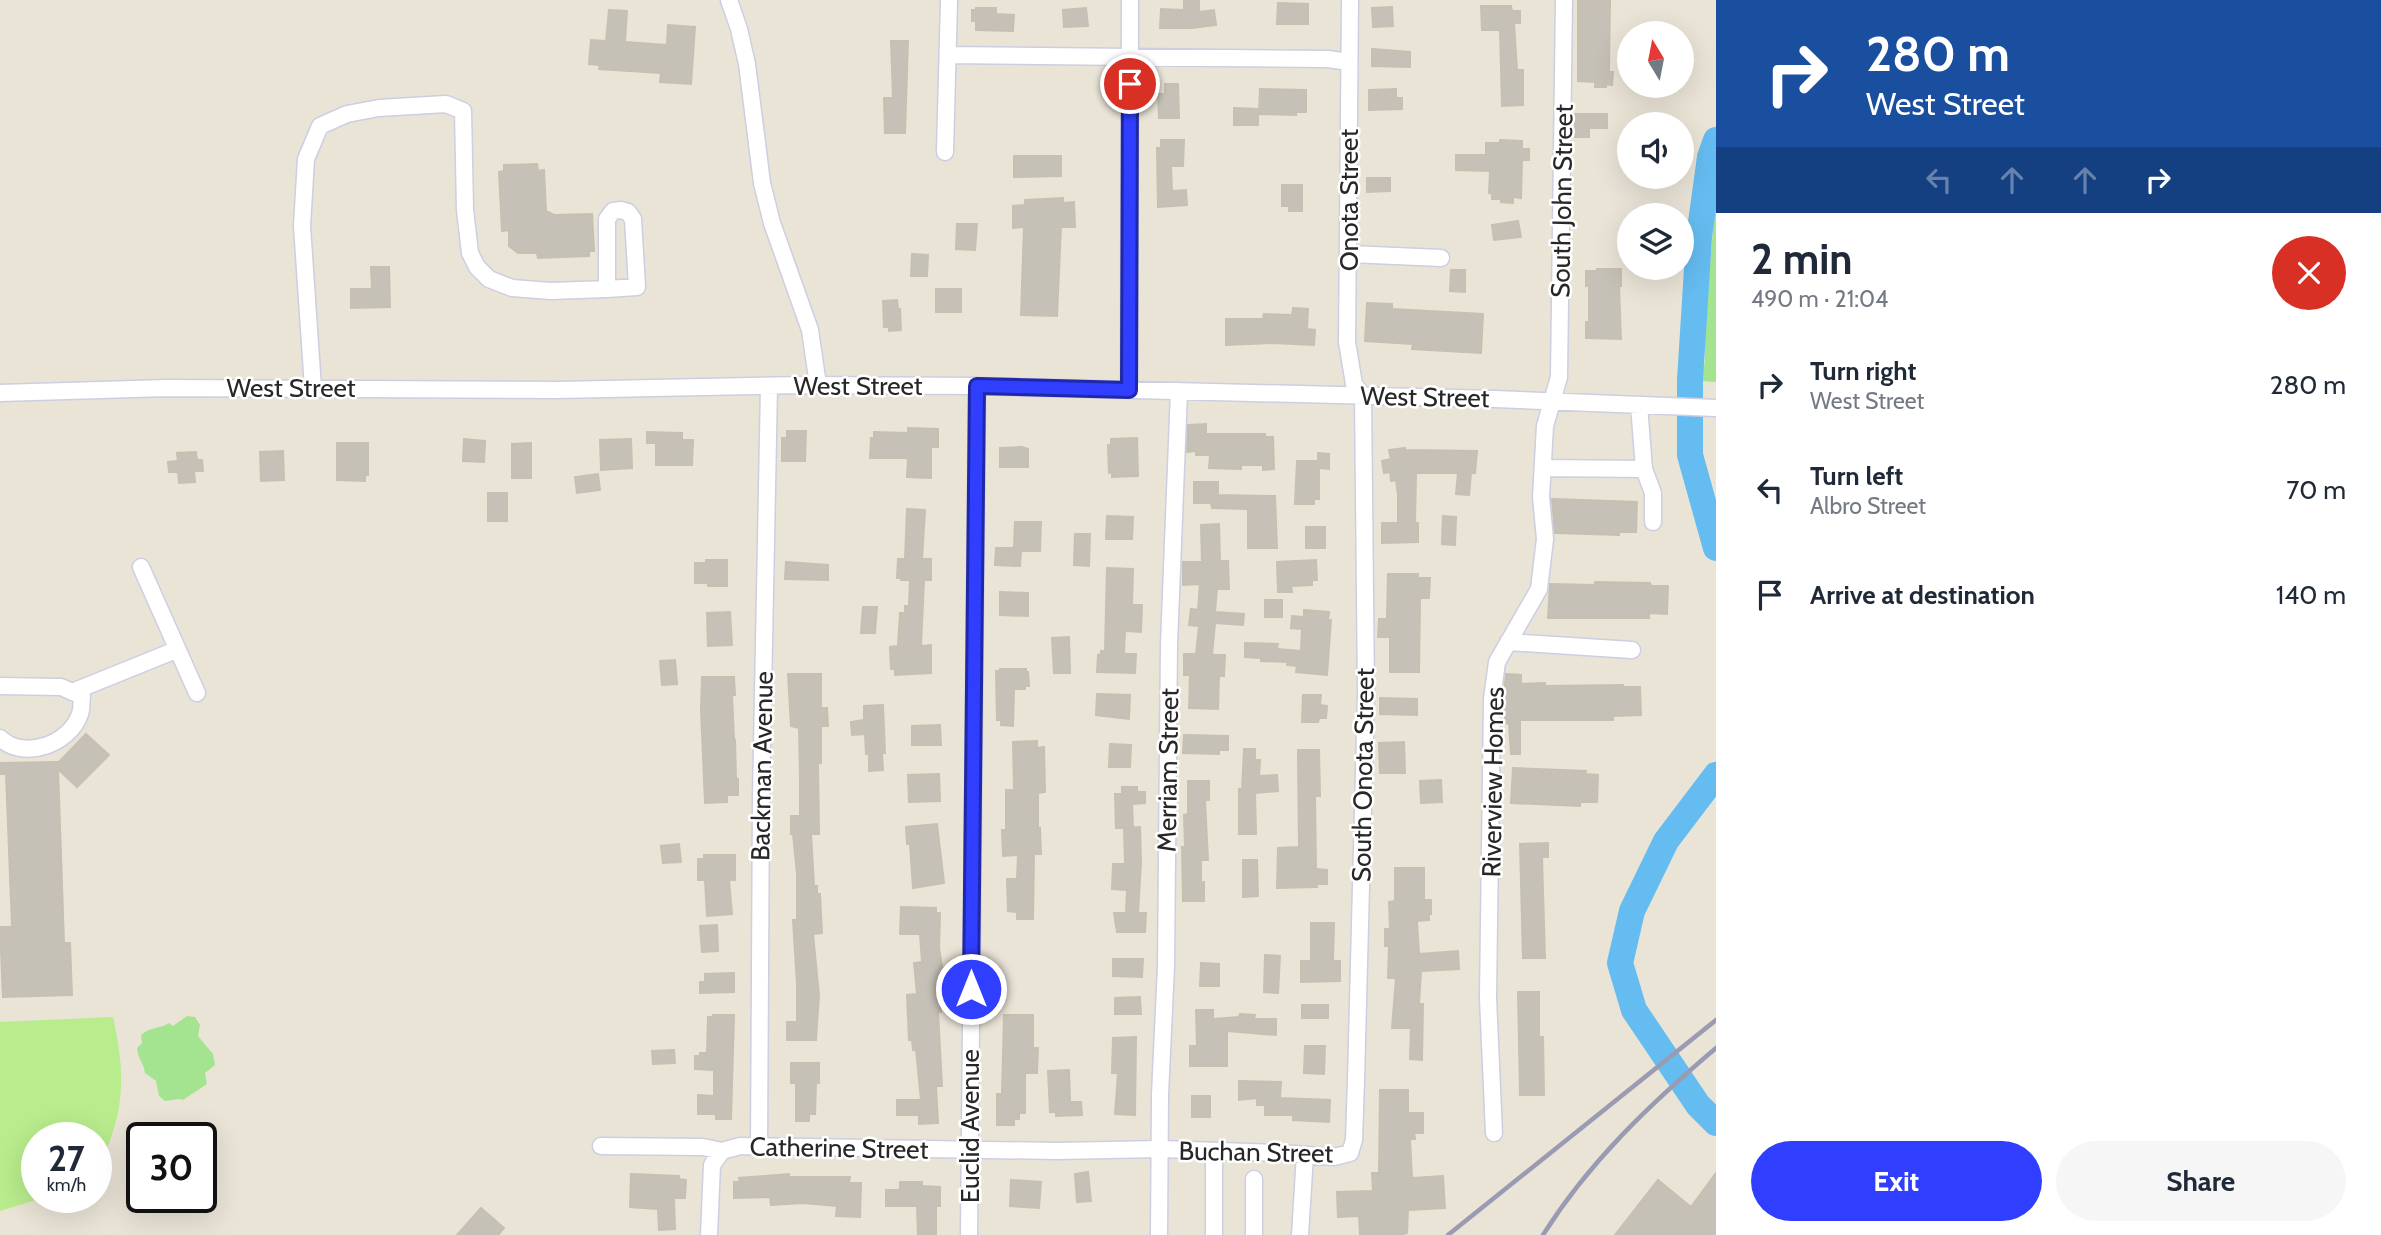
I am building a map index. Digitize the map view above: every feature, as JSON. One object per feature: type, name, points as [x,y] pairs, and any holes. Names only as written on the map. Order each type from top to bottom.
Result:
[{"type":"street","points":[[729,0],[747,64],[762,183],[772,223],[810,330],[818,385]]},
{"type":"street","points":[[945,152],[949,0]]},
{"type":"street","points":[[1129,390],[1130,0]]},
{"type":"street","name":"Onota Street","points":[[1350,0],[1350,254],[1347,342],[1354,384],[1363,396]]},
{"type":"street","name":"South John Street","points":[[1553,402],[1559,377],[1563,0]]},
{"type":"street","points":[[948,55],[1349,62]]},
{"type":"street","points":[[313,388],[302,226],[306,159],[320,126],[347,114],[379,108],[446,104],[463,111],[465,210],[470,253],[477,267],[489,279],[512,288],[551,292],[607,289],[637,287],[633,219],[628,212],[613,211],[607,219],[607,289]]},
{"type":"street","points":[[1350,254],[1441,258]]},
{"type":"street","name":"West Street","points":[[0,393],[313,388],[558,390],[818,385],[977,386],[1712,408]]},
{"type":"street","name":"Backman Avenue","points":[[759,1147],[761,797],[769,386]]},
{"type":"street","name":"Euclid Avenue","points":[[970,1235],[977,386]]},
{"type":"street","name":"Merriam Street","points":[[1159,1235],[1160,1095],[1166,966],[1169,644],[1179,391]]},
{"type":"street","name":"South Onota Street","points":[[1350,1153],[1354,1140],[1366,693],[1363,396]]},
{"type":"street","name":"Riverview Homes","points":[[1494,1133],[1488,998],[1492,699],[1497,662],[1539,589],[1545,539],[1541,497],[1545,426],[1553,402]]},
{"type":"street","points":[[1639,405],[1644,469],[1653,493],[1653,522]]},
{"type":"street","points":[[1543,468],[1644,469]]},
{"type":"street","points":[[141,568],[197,693]]},
{"type":"street","points":[[1508,642],[1632,650]]},
{"type":"street","points":[[72,692],[176,650]]},
{"type":"street","points":[[0,686],[61,687],[82,696],[80,714],[70,731],[52,744],[28,749],[8,746],[0,738]]},
{"type":"street","name":"Catherine Street","points":[[601,1146],[704,1147],[722,1151],[740,1146],[971,1150],[1161,1149]]},
{"type":"street","name":"Buchan Street","points":[[1161,1149],[1334,1157],[1350,1153]]},
{"type":"street","points":[[709,1235],[712,1165],[722,1151]]},
{"type":"street","points":[[1214,1152],[1214,1235]]},
{"type":"street","points":[[1300,1235],[1305,1155]]},
{"type":"street","points":[[1254,1179],[1254,1235]]},
{"type":"green space","points":[[1716,193],[1716,382],[1701,381],[1705,361],[1705,325]]},
{"type":"green space","points":[[187,1016],[195,1017],[200,1025],[198,1036],[213,1054],[215,1065],[205,1073],[207,1084],[183,1100],[165,1101],[159,1096],[156,1081],[145,1073],[137,1048],[142,1043],[141,1035],[144,1032],[169,1023],[173,1026]]},
{"type":"green space","points":[[113,1017],[120,1058],[121,1094],[112,1135],[112,1122],[21,1122],[21,1205],[0,1211],[0,1022]]},
{"type":"building","points":[[1184,0],[1199,0],[1199,12],[1214,10],[1216,25],[1160,28],[1161,9],[1184,10]]},
{"type":"building","points":[[1578,0],[1610,0],[1609,72],[1613,72],[1612,85],[1595,87],[1595,82],[1578,81]]},
{"type":"building","points":[[1278,3],[1308,4],[1308,24],[1277,24]]},
{"type":"building","points":[[1481,6],[1511,6],[1512,11],[1520,11],[1520,23],[1514,23],[1517,70],[1523,70],[1523,105],[1502,106],[1500,30],[1482,30]]},
{"type":"building","points":[[1392,7],[1393,26],[1373,27],[1372,8]]},
{"type":"building","points":[[996,8],[996,14],[1014,15],[1013,31],[976,30],[976,21],[972,21],[972,10]]},
{"type":"building","points":[[1086,8],[1088,26],[1064,27],[1063,10]]},
{"type":"building","points":[[609,10],[627,11],[625,42],[667,45],[668,25],[695,27],[691,84],[660,82],[661,73],[599,69],[600,65],[589,64],[591,40],[606,41]]},
{"type":"building","points":[[891,41],[908,41],[905,133],[885,133],[884,98],[893,98]]},
{"type":"building","points":[[1372,49],[1410,52],[1410,67],[1372,66]]},
{"type":"building","points":[[1165,84],[1178,84],[1179,118],[1159,118],[1158,94],[1165,94]]},
{"type":"building","points":[[1260,89],[1306,90],[1306,112],[1296,112],[1296,115],[1259,114]]},
{"type":"building","points":[[1396,89],[1396,98],[1402,98],[1402,109],[1369,110],[1369,90]]},
{"type":"building","points":[[1234,108],[1258,109],[1258,125],[1234,125]]},
{"type":"building","points":[[1575,114],[1607,114],[1607,128],[1589,128],[1589,137],[1575,137]]},
{"type":"building","points":[[1161,140],[1184,140],[1183,166],[1171,166],[1172,191],[1186,190],[1187,205],[1158,207],[1157,148],[1161,148]]},
{"type":"building","points":[[1500,140],[1522,141],[1522,149],[1529,149],[1529,160],[1522,160],[1521,198],[1513,197],[1513,203],[1492,199],[1492,193],[1489,193],[1490,171],[1456,170],[1456,155],[1486,155],[1486,143],[1500,143]]},
{"type":"building","points":[[1014,156],[1061,156],[1061,176],[1014,177]]},
{"type":"building","points":[[537,164],[538,171],[544,170],[546,211],[554,215],[592,214],[594,251],[589,251],[589,256],[538,258],[537,253],[518,253],[509,246],[509,230],[502,231],[499,172],[504,171],[504,165]]},
{"type":"building","points":[[1367,178],[1390,178],[1390,191],[1367,192]]},
{"type":"building","points":[[1282,185],[1302,185],[1302,211],[1289,211],[1289,206],[1282,206]]},
{"type":"building","points":[[1063,198],[1063,203],[1074,202],[1075,227],[1061,227],[1057,316],[1021,315],[1024,227],[1013,228],[1013,206],[1025,205],[1025,200]]},
{"type":"building","points":[[1518,221],[1521,237],[1494,240],[1492,225]]},
{"type":"building","points":[[957,224],[977,224],[975,250],[956,249]]},
{"type":"building","points":[[912,254],[928,255],[927,276],[911,276]]},
{"type":"building","points":[[371,267],[389,267],[390,307],[351,308],[351,289],[372,289]]},
{"type":"building","points":[[1617,269],[1617,280],[1621,280],[1621,339],[1586,338],[1589,285],[1586,286],[1586,271]]},
{"type":"building","points":[[1451,270],[1465,270],[1465,292],[1450,291]]},
{"type":"building","points":[[936,289],[961,289],[961,312],[936,312]]},
{"type":"building","points":[[897,300],[901,330],[889,331],[889,327],[884,327],[883,301]]},
{"type":"building","points":[[1367,303],[1392,304],[1392,309],[1483,314],[1481,353],[1412,349],[1413,344],[1365,341]]},
{"type":"building","points":[[1293,308],[1308,309],[1307,329],[1315,330],[1314,345],[1226,345],[1226,319],[1263,319],[1264,314],[1292,315]]},
{"type":"building","points":[[1206,424],[1206,434],[1265,434],[1265,437],[1273,437],[1274,469],[1263,470],[1263,465],[1241,465],[1241,469],[1209,468],[1210,455],[1196,455],[1196,451],[1187,452],[1188,425]]},
{"type":"building","points":[[908,428],[938,429],[938,447],[931,447],[931,478],[907,477],[908,458],[870,458],[874,432],[908,433]]},
{"type":"building","points":[[787,431],[806,431],[805,461],[782,461],[782,438],[787,438]]},
{"type":"building","points":[[647,432],[682,433],[682,440],[693,440],[692,465],[656,465],[656,443],[647,443]]},
{"type":"building","points":[[1137,438],[1138,476],[1112,477],[1112,472],[1109,473],[1108,445],[1111,445],[1111,439]]},
{"type":"building","points":[[464,439],[485,441],[484,462],[463,461]]},
{"type":"building","points":[[631,439],[632,468],[601,470],[600,440]]},
{"type":"building","points":[[337,443],[368,443],[368,475],[365,475],[365,481],[337,480]]},
{"type":"building","points":[[531,443],[531,478],[512,478],[512,444]]},
{"type":"building","points":[[1000,448],[1028,449],[1028,467],[1000,467]]},
{"type":"building","points":[[1405,448],[1477,451],[1475,473],[1471,473],[1469,495],[1456,494],[1458,473],[1416,473],[1415,523],[1418,523],[1418,542],[1382,543],[1382,523],[1398,523],[1398,495],[1396,480],[1391,481],[1390,472],[1384,473],[1382,461],[1391,459],[1389,450]]},
{"type":"building","points":[[283,451],[284,480],[261,481],[260,452]]},
{"type":"building","points":[[196,452],[197,460],[202,460],[203,471],[194,471],[195,482],[179,483],[178,472],[169,472],[168,462],[178,461],[177,453]]},
{"type":"building","points":[[1318,453],[1329,454],[1329,469],[1319,468],[1319,499],[1314,499],[1314,504],[1295,504],[1297,461],[1318,461]]},
{"type":"building","points":[[598,474],[600,490],[577,493],[575,477]]},
{"type":"building","points":[[1194,482],[1218,482],[1218,495],[1275,496],[1277,548],[1248,548],[1248,509],[1212,508],[1211,503],[1194,503]]},
{"type":"building","points":[[488,493],[507,493],[507,521],[488,521]]},
{"type":"building","points":[[1552,499],[1637,502],[1636,532],[1619,532],[1619,535],[1555,533]]},
{"type":"building","points":[[907,509],[925,510],[922,559],[931,559],[931,580],[924,580],[921,646],[931,645],[931,673],[895,675],[895,669],[891,669],[890,647],[898,646],[900,613],[905,613],[905,606],[909,606],[910,580],[897,578],[898,559],[905,559]]},
{"type":"building","points":[[1107,516],[1133,517],[1132,539],[1106,539]]},
{"type":"building","points":[[1443,516],[1456,517],[1455,545],[1442,544]]},
{"type":"building","points":[[1015,522],[1041,522],[1040,551],[1021,551],[1020,566],[995,565],[996,548],[1014,548]]},
{"type":"building","points":[[1219,524],[1220,561],[1228,561],[1229,589],[1217,589],[1215,612],[1244,614],[1243,625],[1215,623],[1212,655],[1225,655],[1224,676],[1219,676],[1218,709],[1189,708],[1190,675],[1184,675],[1184,654],[1196,654],[1199,626],[1189,625],[1191,609],[1198,610],[1200,584],[1183,585],[1183,562],[1202,562],[1201,525]]},
{"type":"building","points":[[1306,527],[1325,527],[1325,548],[1306,548]]},
{"type":"building","points":[[1075,534],[1090,534],[1089,566],[1074,565]]},
{"type":"building","points":[[706,560],[727,560],[727,586],[695,583],[695,563],[706,563]]},
{"type":"building","points":[[1316,560],[1317,580],[1312,580],[1312,585],[1291,586],[1292,592],[1278,592],[1277,562]]},
{"type":"building","points":[[786,562],[828,565],[828,580],[785,579]]},
{"type":"building","points":[[1107,568],[1133,569],[1132,605],[1142,605],[1141,632],[1125,631],[1124,654],[1136,654],[1135,673],[1097,672],[1098,655],[1105,651]]},
{"type":"building","points":[[1388,574],[1418,574],[1418,578],[1430,578],[1429,598],[1420,598],[1419,672],[1390,672],[1390,637],[1378,637],[1379,619],[1387,619]]},
{"type":"building","points":[[1595,582],[1668,586],[1667,614],[1649,613],[1649,618],[1548,618],[1550,584],[1595,585]]},
{"type":"building","points":[[1000,592],[1028,593],[1028,616],[1000,615]]},
{"type":"building","points":[[1265,600],[1282,600],[1282,617],[1265,617]]},
{"type":"building","points":[[863,607],[877,607],[875,633],[861,633]]},
{"type":"building","points":[[1304,610],[1329,612],[1328,620],[1331,620],[1327,675],[1296,672],[1297,666],[1287,665],[1288,662],[1261,661],[1261,658],[1245,657],[1245,643],[1278,644],[1277,649],[1301,651],[1302,629],[1291,628],[1292,616],[1304,617]]},
{"type":"building","points":[[730,612],[732,645],[708,646],[707,613]]},
{"type":"building","points":[[1069,637],[1070,673],[1054,673],[1052,638]]},
{"type":"building","points":[[675,660],[677,684],[662,685],[660,661]]},
{"type":"building","points":[[1026,669],[1028,672],[1029,686],[1025,686],[1025,689],[1014,689],[1013,726],[1001,725],[1001,720],[997,720],[996,671]]},
{"type":"building","points":[[788,674],[821,674],[821,708],[827,708],[828,726],[821,726],[821,763],[818,763],[819,834],[811,834],[814,886],[817,886],[817,894],[820,894],[822,933],[813,934],[819,995],[816,1040],[787,1040],[787,1022],[797,1022],[793,920],[797,920],[797,874],[791,816],[800,816],[799,728],[791,726]]},
{"type":"building","points":[[1506,674],[1521,675],[1521,684],[1640,687],[1641,715],[1613,716],[1613,720],[1520,720],[1520,754],[1511,754],[1509,723],[1505,724],[1505,714],[1502,714]]},
{"type":"building","points":[[702,677],[734,677],[735,695],[732,695],[738,795],[727,795],[727,802],[705,803]]},
{"type":"building","points":[[1097,694],[1130,695],[1129,719],[1096,715]]},
{"type":"building","points":[[1303,695],[1321,695],[1320,705],[1327,706],[1326,718],[1319,718],[1318,722],[1302,722]]},
{"type":"building","points":[[1380,698],[1417,699],[1417,715],[1380,714]]},
{"type":"building","points":[[883,705],[883,770],[869,771],[865,734],[852,735],[851,722],[864,720],[864,706]]},
{"type":"building","points":[[940,725],[941,745],[912,745],[912,726]]},
{"type":"building","points":[[86,734],[109,755],[77,787],[58,769],[64,943],[70,943],[72,995],[3,997],[0,927],[12,927],[6,774],[0,774],[0,763],[57,764]]},
{"type":"building","points":[[1184,735],[1228,736],[1228,750],[1219,750],[1219,754],[1183,753]]},
{"type":"building","points":[[1037,741],[1037,748],[1044,747],[1045,792],[1038,793],[1041,854],[1034,854],[1033,919],[1017,919],[1017,912],[1008,911],[1007,879],[1017,879],[1018,855],[1003,856],[1002,830],[1006,830],[1006,790],[1014,790],[1013,742]]},
{"type":"building","points":[[1404,742],[1405,773],[1380,773],[1379,743]]},
{"type":"building","points":[[1110,744],[1131,745],[1130,767],[1109,767]]},
{"type":"building","points":[[1244,749],[1255,749],[1255,760],[1260,760],[1259,776],[1277,775],[1278,791],[1255,793],[1256,834],[1239,834],[1239,789],[1242,789]]},
{"type":"building","points":[[1298,750],[1319,750],[1320,796],[1315,796],[1316,869],[1327,870],[1327,884],[1317,884],[1317,887],[1277,888],[1278,848],[1299,847]]},
{"type":"building","points":[[1513,768],[1586,771],[1585,774],[1598,775],[1597,802],[1580,802],[1580,806],[1511,803]]},
{"type":"building","points":[[939,774],[940,801],[909,802],[908,775]]},
{"type":"building","points":[[1441,780],[1442,802],[1421,803],[1420,781]]},
{"type":"building","points":[[1188,781],[1209,781],[1209,800],[1205,800],[1208,860],[1201,860],[1204,901],[1183,901],[1182,847],[1185,847],[1184,815],[1188,814]]},
{"type":"building","points":[[1122,787],[1137,787],[1137,792],[1145,792],[1145,803],[1132,804],[1133,827],[1116,828],[1115,794],[1122,794]]},
{"type":"building","points":[[937,824],[944,883],[913,888],[906,827]]},
{"type":"building","points":[[1140,827],[1138,913],[1146,913],[1145,932],[1117,932],[1114,913],[1126,913],[1127,890],[1112,889],[1113,864],[1125,864],[1124,828]]},
{"type":"building","points":[[1548,843],[1548,857],[1542,857],[1545,958],[1523,958],[1520,844]]},
{"type":"building","points":[[679,844],[681,862],[663,863],[661,846]]},
{"type":"building","points":[[704,855],[735,855],[735,880],[729,880],[732,914],[707,916],[705,880],[698,880],[698,859],[704,859]]},
{"type":"building","points":[[1243,860],[1257,860],[1258,896],[1243,897]]},
{"type":"building","points":[[1395,868],[1424,868],[1424,900],[1431,900],[1431,914],[1429,920],[1417,921],[1419,954],[1458,951],[1459,969],[1421,971],[1419,1004],[1423,1004],[1422,1060],[1410,1059],[1411,1028],[1392,1028],[1396,978],[1388,978],[1389,946],[1385,946],[1385,929],[1390,929],[1389,902],[1395,901]]},
{"type":"building","points":[[901,907],[936,908],[936,913],[940,913],[939,948],[943,973],[939,973],[941,1012],[938,1012],[942,1086],[936,1086],[938,1123],[919,1124],[919,1115],[897,1115],[897,1100],[921,1100],[916,1050],[913,1050],[912,1040],[909,1040],[907,995],[917,994],[914,963],[922,962],[920,934],[900,934]]},
{"type":"building","points":[[1311,923],[1334,923],[1333,961],[1340,961],[1340,981],[1301,982],[1301,961],[1311,961]]},
{"type":"building","points":[[717,925],[718,951],[702,952],[700,926]]},
{"type":"building","points":[[1265,955],[1280,956],[1278,993],[1264,992]]},
{"type":"building","points":[[1113,959],[1143,959],[1142,977],[1113,976]]},
{"type":"building","points":[[1201,963],[1219,964],[1219,986],[1200,986]]},
{"type":"building","points":[[734,973],[734,992],[700,993],[700,982],[705,982],[705,974]]},
{"type":"building","points":[[1518,992],[1539,992],[1539,1037],[1543,1037],[1544,1095],[1520,1095]]},
{"type":"building","points":[[1140,997],[1141,1014],[1115,1014],[1115,998]]},
{"type":"building","points":[[1302,1005],[1328,1005],[1328,1018],[1302,1018]]},
{"type":"building","points":[[1196,1010],[1213,1010],[1213,1019],[1239,1017],[1240,1014],[1255,1015],[1254,1019],[1276,1019],[1276,1035],[1227,1031],[1227,1066],[1190,1066],[1190,1046],[1197,1046]]},
{"type":"building","points":[[734,1015],[731,1119],[716,1119],[716,1114],[698,1114],[698,1095],[714,1096],[714,1070],[695,1069],[695,1056],[707,1053],[708,1017]]},
{"type":"building","points":[[1004,1015],[1033,1015],[1033,1048],[1038,1048],[1037,1073],[1025,1073],[1025,1113],[1019,1113],[1019,1119],[1014,1119],[1014,1125],[997,1125],[997,1094],[1002,1094]]},
{"type":"building","points":[[1136,1037],[1135,1115],[1115,1114],[1118,1073],[1112,1073],[1113,1038]]},
{"type":"building","points":[[1305,1046],[1325,1046],[1324,1074],[1304,1073]]},
{"type":"building","points":[[674,1050],[675,1063],[653,1064],[652,1051]]},
{"type":"building","points":[[791,1063],[819,1063],[815,1114],[809,1114],[809,1121],[796,1121],[796,1083],[791,1083]]},
{"type":"building","points":[[1069,1070],[1070,1102],[1081,1102],[1082,1115],[1056,1116],[1056,1112],[1050,1112],[1048,1071]]},
{"type":"building","points":[[1239,1081],[1281,1082],[1280,1098],[1330,1100],[1329,1122],[1293,1120],[1293,1115],[1265,1115],[1265,1105],[1257,1105],[1257,1098],[1239,1100]]},
{"type":"building","points":[[1380,1090],[1408,1090],[1408,1113],[1423,1113],[1423,1133],[1414,1133],[1415,1139],[1410,1139],[1412,1178],[1443,1176],[1445,1208],[1408,1210],[1407,1233],[1360,1235],[1359,1216],[1338,1217],[1337,1192],[1373,1191],[1372,1173],[1379,1173]]},
{"type":"building","points":[[1192,1096],[1210,1096],[1210,1117],[1192,1117]]},
{"type":"building","points":[[1088,1172],[1091,1201],[1077,1202],[1075,1174]]},
{"type":"building","points":[[1716,1173],[1716,1235],[1615,1235],[1658,1180],[1691,1207]]},
{"type":"building","points":[[631,1174],[679,1176],[679,1179],[686,1180],[685,1198],[674,1198],[675,1229],[659,1230],[658,1209],[630,1207]]},
{"type":"building","points":[[789,1174],[789,1177],[850,1177],[849,1183],[861,1183],[860,1217],[836,1216],[837,1206],[803,1203],[771,1205],[770,1197],[734,1198],[734,1182],[740,1182],[739,1178]]},
{"type":"building","points":[[1011,1180],[1041,1182],[1039,1208],[1010,1206]]},
{"type":"building","points":[[900,1182],[922,1182],[922,1186],[940,1187],[940,1206],[936,1206],[936,1235],[918,1235],[917,1206],[886,1206],[886,1190],[900,1190]]},
{"type":"building","points":[[481,1208],[504,1228],[498,1235],[457,1235]]},
{"type":"waterway","points":[[1716,140],[1710,157],[1699,237],[1690,380],[1690,455],[1716,548]]},
{"type":"waterway","points":[[1716,775],[1666,841],[1632,911],[1620,963],[1634,1010],[1698,1105],[1716,1123]]},
{"type":"railway","points":[[1448,1235],[1716,1020]]},
{"type":"railway","points":[[1543,1235],[1580,1183],[1622,1135],[1716,1048]]},
{"type":"route","points":[[971,989],[977,386],[1129,390],[1130,84]]}]
